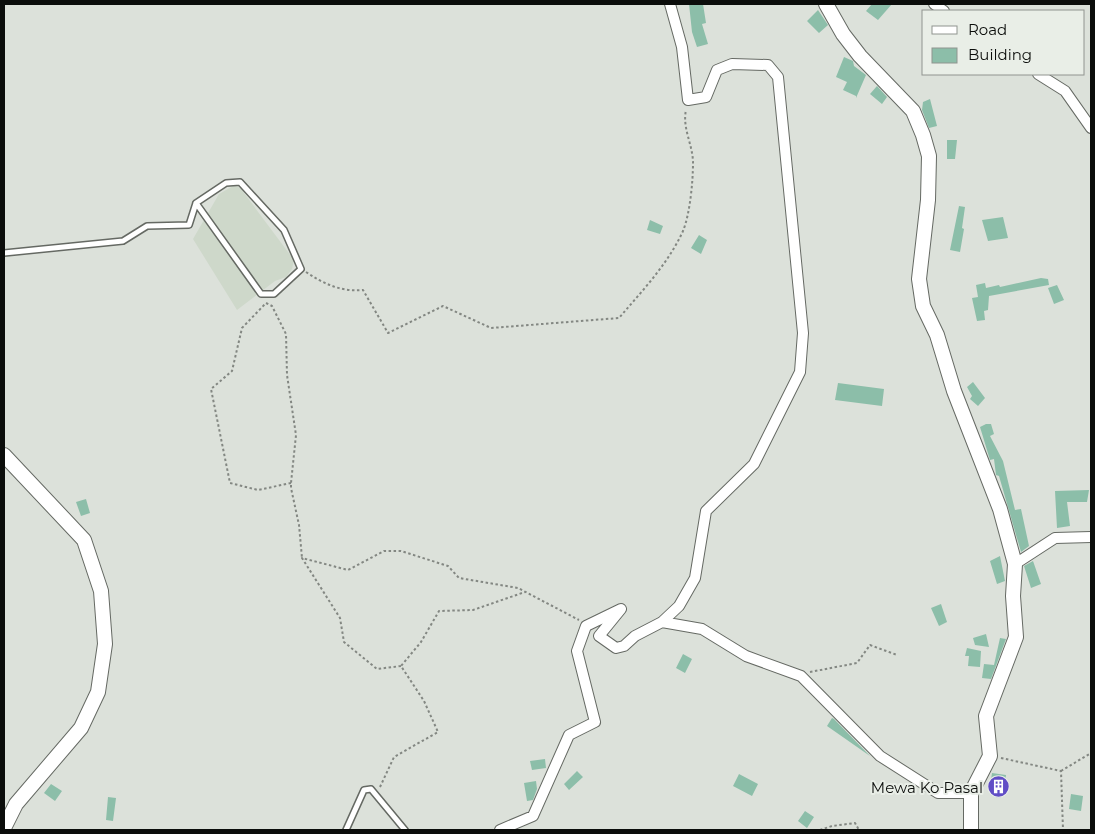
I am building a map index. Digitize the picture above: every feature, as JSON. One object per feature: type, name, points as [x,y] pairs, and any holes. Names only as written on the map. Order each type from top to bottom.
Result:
[{"type":"main road","points":[[826,4],[843,34],[860,56],[904,99],[913,111],[923,135],[929,156],[928,200],[919,279],[923,306],[937,335],[954,391],[1000,509],[1015,564],[1013,596],[1016,637],[986,716],[990,756],[971,793],[971,830]]},
{"type":"main road","points":[[4,455],[84,540],[101,591],[105,644],[98,692],[81,728],[16,804],[4,828]]},
{"type":"street","points":[[500,830],[533,816],[569,735],[595,722],[578,651],[586,626],[621,609],[599,636],[616,648],[624,646],[635,636],[662,622],[679,606],[695,578],[706,511],[754,464],[800,372],[803,333],[778,77],[768,65],[732,64],[717,70],[706,97],[688,100],[682,47],[670,4]]},
{"type":"street","points":[[1040,75],[1065,91],[1091,128]]},
{"type":"street","points":[[1015,564],[1055,538],[1091,537]]},
{"type":"street","points":[[662,622],[702,629],[746,656],[801,676],[880,756],[938,793],[971,793]]},
{"type":"lane","points":[[4,253],[123,242],[147,226],[189,225],[196,203],[226,183],[240,182],[284,230],[301,269],[274,294],[261,294],[196,203]]},
{"type":"lane","points":[[346,830],[364,790],[371,789],[405,830]]},
{"type":"path","points":[[301,269],[321,282],[347,291],[363,290],[388,333],[443,306],[491,328],[619,318],[666,261],[684,230],[690,197],[693,161],[684,119],[688,100]]},
{"type":"path","points":[[291,483],[258,490],[230,483],[211,389],[232,371],[242,328],[266,303],[272,306],[286,334],[287,375],[296,435],[291,483],[302,558],[340,618],[344,642],[377,669],[401,666],[421,642],[439,611],[473,610],[525,592]]},
{"type":"path","points":[[302,558],[348,570],[384,551],[401,551],[448,566],[459,578],[518,588],[581,621],[586,626]]},
{"type":"path","points":[[801,676],[815,670],[857,663],[870,645],[897,655]]},
{"type":"path","points":[[376,795],[394,757],[438,732],[424,701],[401,666]]},
{"type":"path","points":[[990,756],[1061,771],[1091,753]]},
{"type":"path","points":[[1061,771],[1063,830]]},
{"type":"path","points":[[820,830],[848,822],[855,823],[859,830]]},
{"type":"shaded area","points":[[235,185],[241,189],[294,260],[292,269],[286,277],[275,281],[237,310],[193,239],[219,194]]},
{"type":"building","points":[[689,4],[703,4],[706,23],[702,24],[708,44],[697,47],[692,32]]},
{"type":"building","points":[[872,4],[892,4],[878,20],[866,11]]},
{"type":"building","points":[[818,10],[828,25],[819,33],[807,21]]},
{"type":"building","points":[[844,57],[853,61],[854,66],[866,75],[856,98],[856,96],[843,90],[847,82],[836,77]]},
{"type":"building","points":[[877,86],[887,97],[882,104],[870,94]]},
{"type":"building","points":[[930,99],[937,126],[929,128],[922,110],[923,102]]},
{"type":"building","points":[[947,140],[957,140],[955,159],[947,159]]},
{"type":"building","points":[[959,206],[965,207],[960,252],[950,250]]},
{"type":"building","points":[[1003,217],[1008,238],[988,241],[982,220]]},
{"type":"building","points":[[650,220],[663,226],[660,234],[647,230]]},
{"type":"building","points":[[699,235],[707,240],[701,254],[691,248]]},
{"type":"building","points":[[1041,278],[1048,279],[1049,285],[989,296],[988,310],[984,311],[985,320],[977,321],[972,298],[978,297],[976,285],[985,283],[986,288],[999,285],[1000,287]]},
{"type":"building","points":[[1057,285],[1064,300],[1054,304],[1048,288]]},
{"type":"building","points":[[973,382],[985,398],[978,406],[970,399],[972,396],[967,387]]},
{"type":"building","points":[[838,383],[884,389],[882,406],[835,400]]},
{"type":"building","points":[[991,424],[994,434],[990,436],[1003,461],[1015,510],[1021,509],[1029,546],[1021,552],[999,476],[996,475],[994,459],[990,460],[980,427]]},
{"type":"building","points":[[1089,490],[1087,502],[1067,502],[1070,526],[1057,528],[1055,491]]},
{"type":"building","points":[[86,499],[90,513],[81,516],[76,502]]},
{"type":"building","points":[[1000,556],[1005,581],[997,584],[990,561]]},
{"type":"building","points":[[1033,561],[1041,584],[1031,588],[1024,566]]},
{"type":"building","points":[[941,604],[947,622],[939,626],[931,608]]},
{"type":"building","points":[[986,634],[989,647],[975,645],[973,638]]},
{"type":"building","points":[[1000,638],[1006,639],[991,679],[982,678],[984,664],[994,665]]},
{"type":"building","points":[[967,648],[981,651],[980,667],[968,666],[969,656],[965,656]]},
{"type":"building","points":[[683,654],[692,659],[685,673],[676,668]]},
{"type":"building","points":[[832,718],[834,719],[870,756],[827,726]]},
{"type":"building","points":[[545,759],[546,768],[532,770],[530,761]]},
{"type":"building","points":[[577,771],[583,777],[569,790],[564,784]]},
{"type":"building","name":"Mewa Ko Pasal","points":[[992,773],[1006,775],[1005,782],[1009,782],[1008,792],[1003,791],[1002,795],[989,793]]},
{"type":"building","points":[[739,774],[758,784],[752,796],[733,786]]},
{"type":"building","points":[[536,781],[537,789],[533,800],[527,801],[524,783]]},
{"type":"building","points":[[51,784],[62,791],[55,801],[44,793]]},
{"type":"building","points":[[1071,794],[1083,796],[1081,811],[1069,809]]},
{"type":"building","points":[[108,797],[116,798],[113,821],[106,820]]},
{"type":"building","points":[[805,811],[814,817],[807,828],[798,821]]},
{"type":"place","name":"Mewa Ko Pasal","points":[[999,787]]}]
